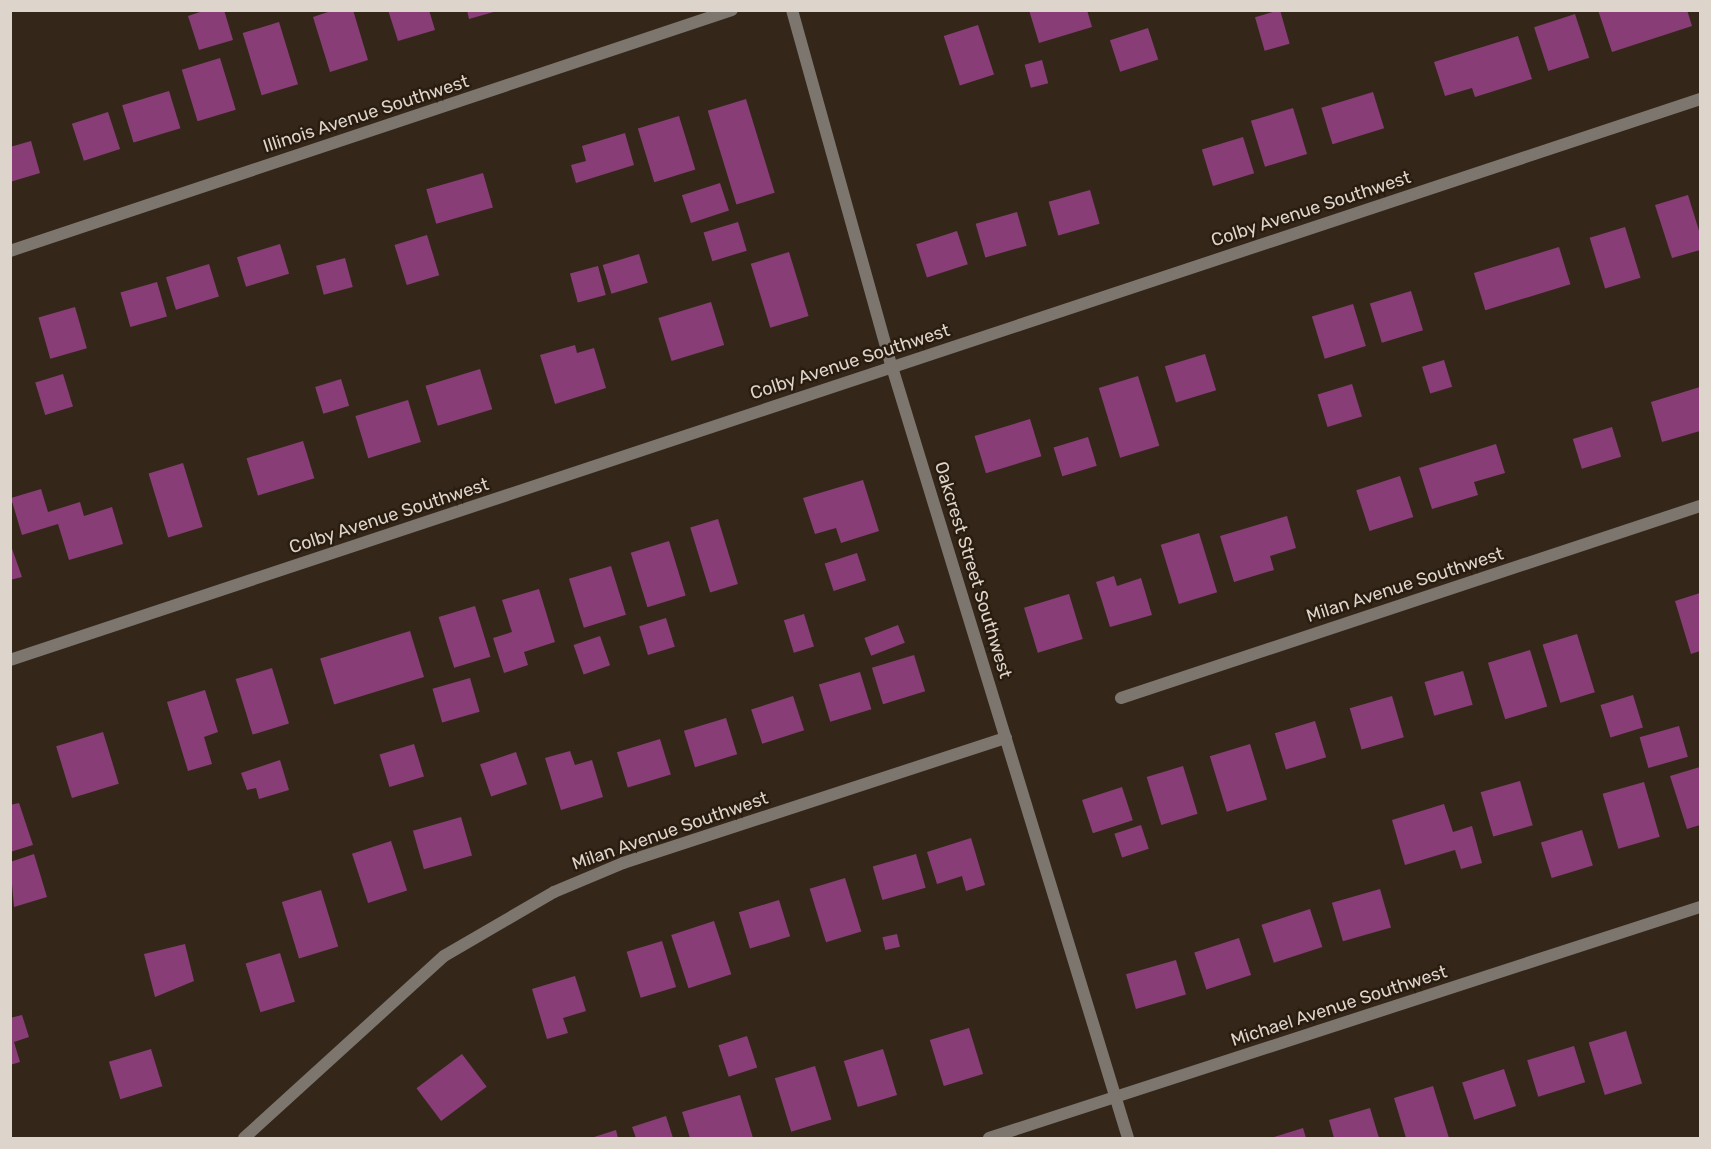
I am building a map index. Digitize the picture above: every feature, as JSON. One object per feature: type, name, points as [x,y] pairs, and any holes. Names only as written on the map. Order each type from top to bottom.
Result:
[{"type":"street","name":"Illinois Avenue Southwest","points":[[10,251],[732,10]]},
{"type":"street","name":"Oakcrest Street Southwest","points":[[792,10],[892,367],[1128,1138]]},
{"type":"street","name":"Colby Avenue Southwest","points":[[10,660],[1701,99]]},
{"type":"street","name":"Milan Avenue Southwest","points":[[1121,698],[1701,506]]},
{"type":"street","name":"Milan Avenue Southwest","points":[[244,1138],[444,956],[554,892],[623,863],[1006,738]]},
{"type":"street","name":"Michael Avenue Southwest","points":[[989,1138],[1701,907]]},
{"type":"building","points":[[206,10],[224,10],[233,40],[199,50],[188,16]]},
{"type":"building","points":[[334,10],[353,10],[368,60],[330,72],[313,17]]},
{"type":"building","points":[[388,10],[429,10],[435,30],[398,41]]},
{"type":"building","points":[[467,10],[497,10],[497,11],[469,19]]},
{"type":"building","points":[[1029,10],[1087,10],[1092,27],[1039,43]]},
{"type":"building","points":[[1280,10],[1290,44],[1265,51],[1255,17]]},
{"type":"building","points":[[1598,10],[1687,10],[1692,26],[1612,52]]},
{"type":"building","points":[[1575,14],[1589,58],[1548,71],[1534,27]]},
{"type":"building","points":[[279,22],[298,84],[262,95],[243,33]]},
{"type":"building","points":[[978,25],[994,74],[960,86],[944,36]]},
{"type":"building","points":[[1148,28],[1158,59],[1120,72],[1110,40]]},
{"type":"building","points":[[1518,36],[1532,79],[1475,97],[1472,88],[1445,96],[1434,62]]},
{"type":"building","points":[[220,58],[236,110],[198,121],[182,70]]},
{"type":"building","points":[[1042,60],[1048,83],[1031,88],[1025,65]]},
{"type":"building","points":[[169,91],[180,128],[134,143],[122,105]]},
{"type":"building","points":[[1373,92],[1384,128],[1332,144],[1321,108]]},
{"type":"building","points":[[746,99],[775,193],[736,204],[708,111]]},
{"type":"building","points":[[1293,108],[1307,154],[1265,167],[1251,121]]},
{"type":"building","points":[[108,112],[120,149],[84,161],[72,124]]},
{"type":"building","points":[[679,116],[695,170],[654,182],[638,129]]},
{"type":"building","points":[[625,133],[634,165],[576,183],[571,165],[586,161],[582,146]]},
{"type":"building","points":[[1243,137],[1254,173],[1213,186],[1202,150]]},
{"type":"building","points":[[31,141],[40,173],[10,182],[10,147]]},
{"type":"building","points":[[483,173],[493,208],[436,224],[426,189]]},
{"type":"building","points":[[720,183],[729,211],[691,223],[682,195]]},
{"type":"building","points":[[1090,190],[1100,224],[1058,235],[1049,202]]},
{"type":"building","points":[[1688,195],[1700,234],[1700,250],[1672,258],[1655,205]]},
{"type":"building","points":[[1017,212],[1027,246],[985,257],[976,224]]},
{"type":"building","points":[[738,222],[747,251],[712,261],[704,233]]},
{"type":"building","points":[[1625,227],[1640,278],[1605,289],[1590,238]]},
{"type":"building","points":[[957,231],[968,264],[927,278],[916,244]]},
{"type":"building","points":[[427,235],[439,275],[407,285],[394,245]]},
{"type":"building","points":[[280,244],[289,274],[246,287],[237,257]]},
{"type":"building","points":[[1559,247],[1570,284],[1485,310],[1474,273]]},
{"type":"building","points":[[789,252],[809,316],[770,328],[751,264]]},
{"type":"building","points":[[639,254],[648,283],[611,294],[603,265]]},
{"type":"building","points":[[345,258],[353,287],[324,295],[316,266]]},
{"type":"building","points":[[209,264],[219,297],[176,310],[166,277]]},
{"type":"building","points":[[598,266],[606,295],[578,302],[570,274]]},
{"type":"building","points":[[157,282],[167,317],[130,327],[120,292]]},
{"type":"building","points":[[1411,291],[1423,330],[1382,343],[1370,304]]},
{"type":"building","points":[[711,302],[724,345],[672,361],[658,318]]},
{"type":"building","points":[[1353,304],[1366,346],[1325,359],[1312,317]]},
{"type":"building","points":[[75,307],[87,348],[50,359],[38,317]]},
{"type":"building","points":[[575,345],[577,353],[594,348],[606,388],[555,404],[540,355]]},
{"type":"building","points":[[1205,354],[1216,390],[1176,403],[1165,366]]},
{"type":"building","points":[[1444,360],[1452,387],[1430,394],[1422,367]]},
{"type":"building","points":[[480,369],[492,409],[438,426],[425,386]]},
{"type":"building","points":[[63,374],[73,407],[45,415],[35,382]]},
{"type":"building","points":[[1138,376],[1159,446],[1120,458],[1099,388]]},
{"type":"building","points":[[341,379],[349,406],[323,414],[315,387]]},
{"type":"building","points":[[1352,384],[1362,417],[1328,427],[1318,395]]},
{"type":"building","points":[[1700,387],[1700,431],[1662,442],[1651,402]]},
{"type":"building","points":[[408,400],[421,442],[368,458],[355,416]]},
{"type":"building","points":[[1030,419],[1041,456],[986,473],[975,436]]},
{"type":"building","points":[[1612,427],[1621,457],[1582,469],[1573,439]]},
{"type":"building","points":[[1088,437],[1097,466],[1062,476],[1054,448]]},
{"type":"building","points":[[303,441],[314,478],[258,496],[247,458]]},
{"type":"building","points":[[1496,444],[1505,473],[1474,482],[1478,495],[1432,509],[1419,468]]},
{"type":"building","points":[[183,463],[203,527],[168,538],[149,474]]},
{"type":"building","points":[[1400,476],[1413,517],[1370,531],[1356,490]]},
{"type":"building","points":[[863,480],[879,531],[841,543],[836,528],[815,534],[803,498]]},
{"type":"building","points":[[41,489],[48,512],[80,502],[84,516],[112,507],[123,544],[69,560],[58,524],[22,535],[11,498]]},
{"type":"building","points":[[1287,516],[1296,548],[1270,556],[1274,570],[1234,582],[1220,536]]},
{"type":"building","points":[[718,519],[738,584],[710,593],[690,527]]},
{"type":"building","points":[[1199,533],[1217,592],[1179,604],[1161,545]]},
{"type":"building","points":[[669,541],[686,596],[647,607],[631,553]]},
{"type":"building","points":[[10,543],[22,577],[10,580]]},
{"type":"building","points":[[857,553],[866,581],[834,591],[825,564]]},
{"type":"building","points":[[611,566],[626,615],[584,628],[569,579]]},
{"type":"building","points":[[1114,576],[1117,586],[1141,578],[1152,615],[1110,627],[1096,582]]},
{"type":"building","points":[[539,589],[555,642],[524,652],[528,665],[504,673],[493,638],[512,632],[502,600]]},
{"type":"building","points":[[1700,593],[1700,651],[1691,654],[1675,601]]},
{"type":"building","points":[[1069,594],[1083,639],[1038,653],[1024,608]]},
{"type":"building","points":[[475,606],[490,657],[454,668],[439,617]]},
{"type":"building","points":[[804,614],[814,647],[794,653],[784,620]]},
{"type":"building","points":[[666,618],[675,647],[648,655],[639,626]]},
{"type":"building","points":[[898,625],[905,643],[871,656],[864,638]]},
{"type":"building","points":[[410,631],[424,677],[334,704],[320,658]]},
{"type":"building","points":[[1577,634],[1595,692],[1560,703],[1543,645]]},
{"type":"building","points":[[600,636],[610,665],[584,674],[574,645]]},
{"type":"building","points":[[1530,650],[1547,706],[1505,719],[1488,663]]},
{"type":"building","points":[[914,655],[925,691],[883,704],[872,668]]},
{"type":"building","points":[[272,668],[289,723],[253,735],[236,679]]},
{"type":"building","points":[[1463,671],[1473,705],[1434,716],[1425,682]]},
{"type":"building","points":[[860,672],[871,709],[830,722],[819,685]]},
{"type":"building","points":[[470,678],[480,712],[442,722],[433,689]]},
{"type":"building","points":[[205,690],[218,732],[204,737],[212,764],[188,771],[167,702]]},
{"type":"building","points":[[1633,695],[1643,728],[1610,737],[1600,705]]},
{"type":"building","points":[[793,696],[804,730],[762,744],[751,710]]},
{"type":"building","points":[[1392,696],[1404,737],[1362,749],[1350,708]]},
{"type":"building","points":[[726,718],[737,754],[695,767],[684,731]]},
{"type":"building","points":[[1315,721],[1326,757],[1286,770],[1275,733]]},
{"type":"building","points":[[1679,726],[1688,757],[1648,768],[1640,737]]},
{"type":"building","points":[[103,732],[119,784],[72,798],[56,746]]},
{"type":"building","points":[[660,739],[671,774],[628,788],[617,752]]},
{"type":"building","points":[[414,744],[424,777],[390,787],[380,755]]},
{"type":"building","points":[[1250,744],[1267,799],[1227,812],[1210,756]]},
{"type":"building","points":[[570,751],[575,765],[592,760],[603,797],[561,810],[545,758]]},
{"type":"building","points":[[516,752],[527,784],[491,797],[480,764]]},
{"type":"building","points":[[280,760],[289,790],[259,799],[256,788],[247,790],[241,773]]},
{"type":"building","points":[[1183,766],[1198,814],[1161,825],[1147,777]]},
{"type":"building","points":[[1700,767],[1700,825],[1687,829],[1670,776]]},
{"type":"building","points":[[1520,781],[1533,825],[1493,837],[1481,792]]},
{"type":"building","points":[[1644,782],[1660,837],[1618,849],[1603,794]]},
{"type":"building","points":[[1122,787],[1133,820],[1093,833],[1082,800]]},
{"type":"building","points":[[19,803],[33,845],[10,852],[10,805]]},
{"type":"building","points":[[1444,804],[1453,832],[1472,826],[1482,863],[1461,869],[1455,850],[1405,865],[1392,820]]},
{"type":"building","points":[[461,817],[472,855],[424,869],[413,831]]},
{"type":"building","points":[[1141,825],[1149,849],[1122,857],[1114,834]]},
{"type":"building","points":[[1582,830],[1593,865],[1552,878],[1541,843]]},
{"type":"building","points":[[971,838],[985,885],[966,891],[962,876],[937,884],[927,852]]},
{"type":"building","points":[[391,841],[407,890],[368,903],[352,854]]},
{"type":"building","points":[[34,854],[47,897],[14,907],[10,862]]},
{"type":"building","points":[[916,854],[926,888],[882,900],[873,866]]},
{"type":"building","points":[[845,878],[861,932],[826,942],[810,889]]},
{"type":"building","points":[[1380,889],[1391,927],[1343,941],[1332,903]]},
{"type":"building","points":[[321,890],[338,946],[299,958],[282,902]]},
{"type":"building","points":[[779,900],[790,936],[750,949],[739,912]]},
{"type":"building","points":[[1310,909],[1322,947],[1274,963],[1261,925]]},
{"type":"building","points":[[714,921],[731,974],[689,988],[671,935]]},
{"type":"building","points":[[897,934],[900,947],[885,950],[882,937]]},
{"type":"building","points":[[1239,938],[1251,975],[1206,990],[1194,953]]},
{"type":"building","points":[[662,941],[676,987],[641,998],[627,952]]},
{"type":"building","points":[[185,944],[194,981],[155,997],[144,954]]},
{"type":"building","points":[[280,953],[295,1002],[260,1012],[246,964]]},
{"type":"building","points":[[1176,960],[1186,995],[1136,1009],[1126,974]]},
{"type":"building","points":[[575,976],[586,1011],[563,1018],[568,1033],[547,1039],[532,989]]},
{"type":"building","points":[[22,1015],[29,1037],[14,1042],[20,1062],[10,1065],[10,1018]]},
{"type":"building","points":[[969,1028],[983,1074],[944,1086],[930,1040]]},
{"type":"building","points":[[1626,1031],[1642,1084],[1605,1095],[1589,1042]]},
{"type":"building","points":[[747,1036],[757,1067],[729,1077],[718,1045]]},
{"type":"building","points":[[1574,1046],[1585,1082],[1538,1097],[1527,1060]]},
{"type":"building","points":[[151,1049],[162,1086],[120,1099],[109,1062]]},
{"type":"building","points":[[883,1049],[897,1095],[858,1107],[844,1061]]},
{"type":"building","points":[[462,1054],[487,1087],[441,1121],[416,1088]]},
{"type":"building","points":[[815,1066],[831,1120],[791,1132],[775,1078]]},
{"type":"building","points":[[1504,1069],[1516,1106],[1474,1120],[1462,1083]]},
{"type":"building","points":[[1433,1086],[1449,1138],[1406,1138],[1394,1098]]},
{"type":"building","points":[[740,1095],[753,1138],[690,1138],[682,1112]]},
{"type":"building","points":[[1370,1108],[1379,1138],[1334,1138],[1329,1120]]},
{"type":"building","points":[[666,1116],[673,1138],[636,1138],[632,1127]]},
{"type":"building","points":[[1303,1128],[1306,1138],[1271,1138]]},
{"type":"building","points":[[616,1130],[618,1138],[591,1138]]}]
